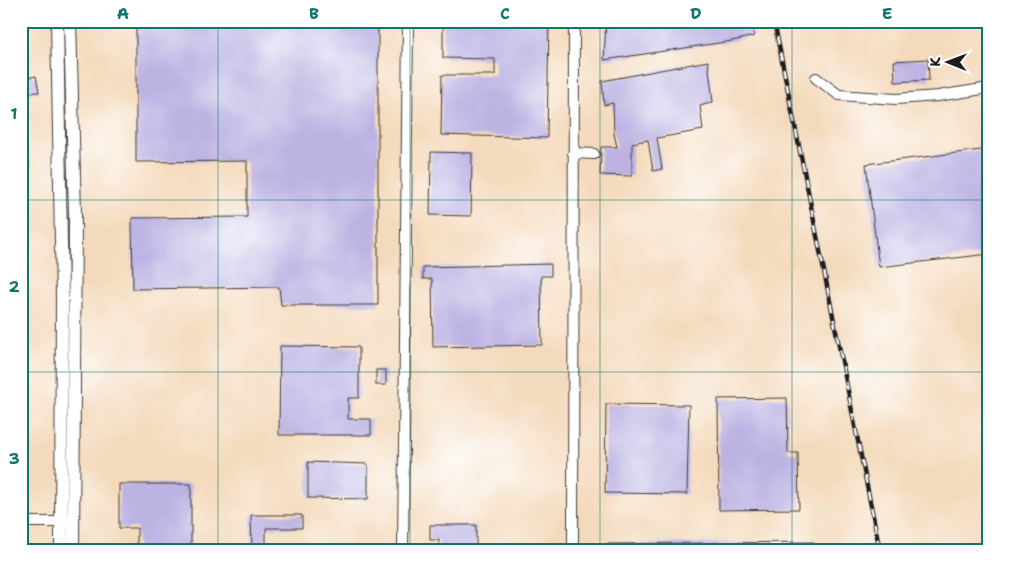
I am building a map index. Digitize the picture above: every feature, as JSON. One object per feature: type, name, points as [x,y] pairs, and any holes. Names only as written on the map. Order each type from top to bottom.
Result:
[{"type":"main road","points":[[57,21],[67,522],[74,551]]},
{"type":"main road","points":[[61,551],[67,522],[75,214],[70,21]]},
{"type":"street","points":[[403,551],[408,21]]},
{"type":"street","points":[[574,21],[574,551]]},
{"type":"street","points":[[816,78],[839,95],[896,99],[938,96],[989,88]]},
{"type":"street","points":[[573,153],[594,154]]},
{"type":"street","points":[[21,522],[67,522]]},
{"type":"building","points":[[136,21],[378,21],[378,305],[281,305],[279,287],[133,289],[132,218],[247,217],[247,161],[136,162]]},
{"type":"building","points":[[443,21],[549,21],[547,138],[441,135],[442,75],[495,75],[495,59],[443,58]]},
{"type":"building","points":[[606,21],[750,21],[754,36],[604,60]]},
{"type":"building","points":[[928,59],[929,80],[895,82],[894,61]]},
{"type":"building","points":[[708,61],[713,102],[700,106],[703,130],[657,138],[662,169],[653,171],[648,140],[632,143],[632,176],[600,175],[601,147],[617,147],[614,134],[613,103],[604,105],[602,81]]},
{"type":"building","points":[[36,76],[39,92],[21,93],[21,79]]},
{"type":"building","points":[[989,149],[989,254],[879,267],[866,164]]},
{"type":"building","points":[[431,152],[472,153],[471,216],[430,215]]},
{"type":"building","points":[[21,160],[29,160],[29,187],[21,187]]},
{"type":"building","points":[[551,264],[551,276],[541,276],[542,345],[433,347],[432,279],[423,279],[423,267]]},
{"type":"building","points":[[280,346],[359,347],[359,398],[348,398],[348,419],[371,419],[371,435],[279,435]]},
{"type":"building","points":[[376,370],[386,370],[386,385],[376,385]]},
{"type":"building","points":[[787,398],[788,453],[798,453],[799,509],[719,510],[718,399]]},
{"type":"building","points":[[606,404],[689,405],[687,494],[605,493]]},
{"type":"building","points":[[308,462],[368,464],[368,499],[308,498]]},
{"type":"building","points":[[119,484],[191,484],[191,551],[137,551],[137,528],[119,528]]},
{"type":"building","points":[[251,515],[302,515],[302,528],[266,528],[266,551],[252,551]]},
{"type":"building","points":[[430,525],[476,525],[476,551],[439,551],[439,540],[430,540]]},
{"type":"building","points":[[814,542],[814,551],[604,551],[604,544]]},
{"type":"railway","points":[[774,21],[880,551]]}]
